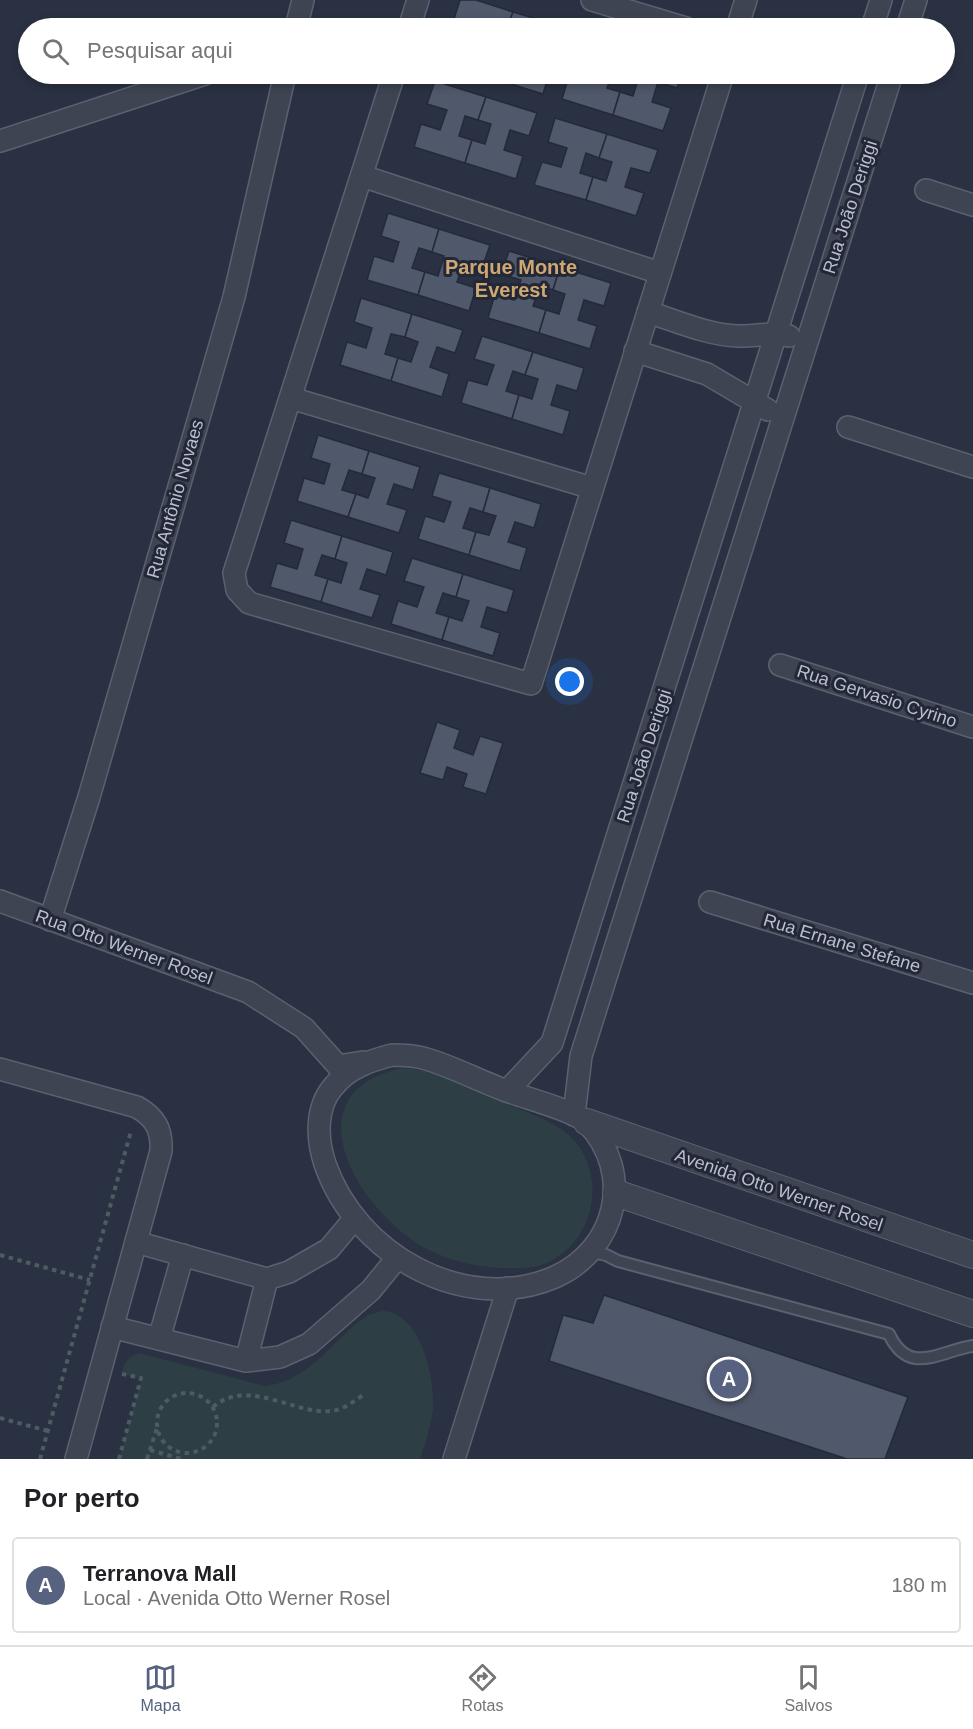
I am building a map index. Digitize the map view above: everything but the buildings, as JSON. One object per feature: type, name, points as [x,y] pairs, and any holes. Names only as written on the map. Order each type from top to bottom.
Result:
[{"type":"street","points":[[298,18],[303,0]]},
{"type":"street","points":[[412,18],[418,0]]},
{"type":"street","points":[[592,0],[652,18]]},
{"type":"street","points":[[740,18],[746,0]]},
{"type":"street","points":[[875,18],[881,0]]},
{"type":"street","points":[[910,18],[916,0]]},
{"type":"street","points":[[0,141],[174,84]]},
{"type":"street","name":"Rua Antônio Novaes","points":[[50,920],[89,796],[234,297],[283,84]]},
{"type":"street","points":[[391,84],[234,573],[237,590],[249,603],[531,684],[720,84]]},
{"type":"street","name":"Rua João Deriggi","points":[[507,1091],[552,1042],[756,405],[855,84]]},
{"type":"street","name":"Rua João Deriggi","points":[[580,1119],[581,1056],[889,84]]},
{"type":"street","points":[[362,176],[660,273]]},
{"type":"street","points":[[926,190],[973,205]]},
{"type":"street","points":[[648,312],[716,333],[738,336],[778,333],[807,341]]},
{"type":"street","points":[[635,351],[707,374],[728,384],[756,405],[782,416]]},
{"type":"street","points":[[291,398],[592,488]]},
{"type":"street","points":[[848,427],[973,466]]},
{"type":"street","name":"Rua Gervasio Cyrino","points":[[780,665],[973,727]]},
{"type":"street","name":"Rua Otto Werner Rosel","points":[[0,901],[248,992],[304,1028],[338,1066],[375,1060]]},
{"type":"street","name":"Rua Ernane Stefane","points":[[710,902],[973,983]]},
{"type":"street","name":"Rua Otto Werner Rosel","points":[[248,992],[306,1044],[323,1068],[332,1088]]},
{"type":"street","name":"Avenida Otto Werner Rosel","points":[[580,1119],[609,1161],[616,1193],[608,1224],[592,1252],[562,1274],[545,1281],[508,1288],[479,1287],[450,1282],[423,1272],[397,1258],[374,1240],[355,1218],[329,1174],[319,1141],[321,1113],[332,1088],[344,1075],[375,1060],[392,1055],[425,1059],[580,1119],[635,1141],[973,1255]]},
{"type":"street","points":[[0,1069],[137,1107],[154,1119],[162,1137],[161,1151],[76,1459]]},
{"type":"street","points":[[616,1193],[973,1314]]},
{"type":"street","points":[[136,1242],[267,1279],[289,1272],[329,1249],[355,1218]]},
{"type":"street","points":[[159,1338],[183,1255]]},
{"type":"street","points":[[112,1327],[246,1360],[280,1358],[309,1344],[371,1290],[397,1258]]},
{"type":"street","points":[[246,1360],[267,1279]]},
{"type":"street","points":[[454,1459],[508,1288]]},
{"type":"lane","points":[[592,1252],[889,1334],[895,1346],[908,1357],[920,1360],[973,1346]]},
{"type":"path","points":[[40,1459],[137,1107]]},
{"type":"path","points":[[0,1255],[90,1280]]},
{"type":"path","points":[[119,1459],[141,1378],[122,1374]]},
{"type":"path","points":[[147,1459],[158,1416],[172,1397],[183,1393],[194,1394],[205,1399],[213,1407],[217,1418],[216,1429],[204,1448],[194,1452],[181,1452],[170,1447],[161,1439],[157,1427]]},
{"type":"path","points":[[213,1407],[229,1397],[242,1395],[330,1412],[348,1405],[364,1394]]},
{"type":"path","points":[[0,1418],[48,1431]]},
{"type":"path","points":[[150,1450],[181,1459]]},
{"type":"path","points":[[191,1459],[194,1452]]},
{"type":"shaded area","points":[[402,1068],[425,1071],[446,1078],[541,1118],[570,1136],[579,1147],[591,1174],[592,1203],[582,1230],[568,1249],[555,1259],[533,1267],[494,1268],[468,1264],[431,1251],[405,1235],[381,1212],[360,1185],[346,1156],[341,1128],[347,1102],[367,1082]]},
{"type":"shaded area","points":[[384,1311],[397,1315],[417,1336],[424,1350],[432,1382],[433,1410],[420,1459],[119,1459],[141,1379],[122,1374],[125,1364],[132,1356],[139,1353],[265,1386],[285,1381],[302,1372],[357,1323],[370,1315]]},
{"type":"place","name":"Terranova Mall","points":[[729,1379]]},
{"type":"district","name":"Parque Monte Everest","points":[[511,278]]}]
